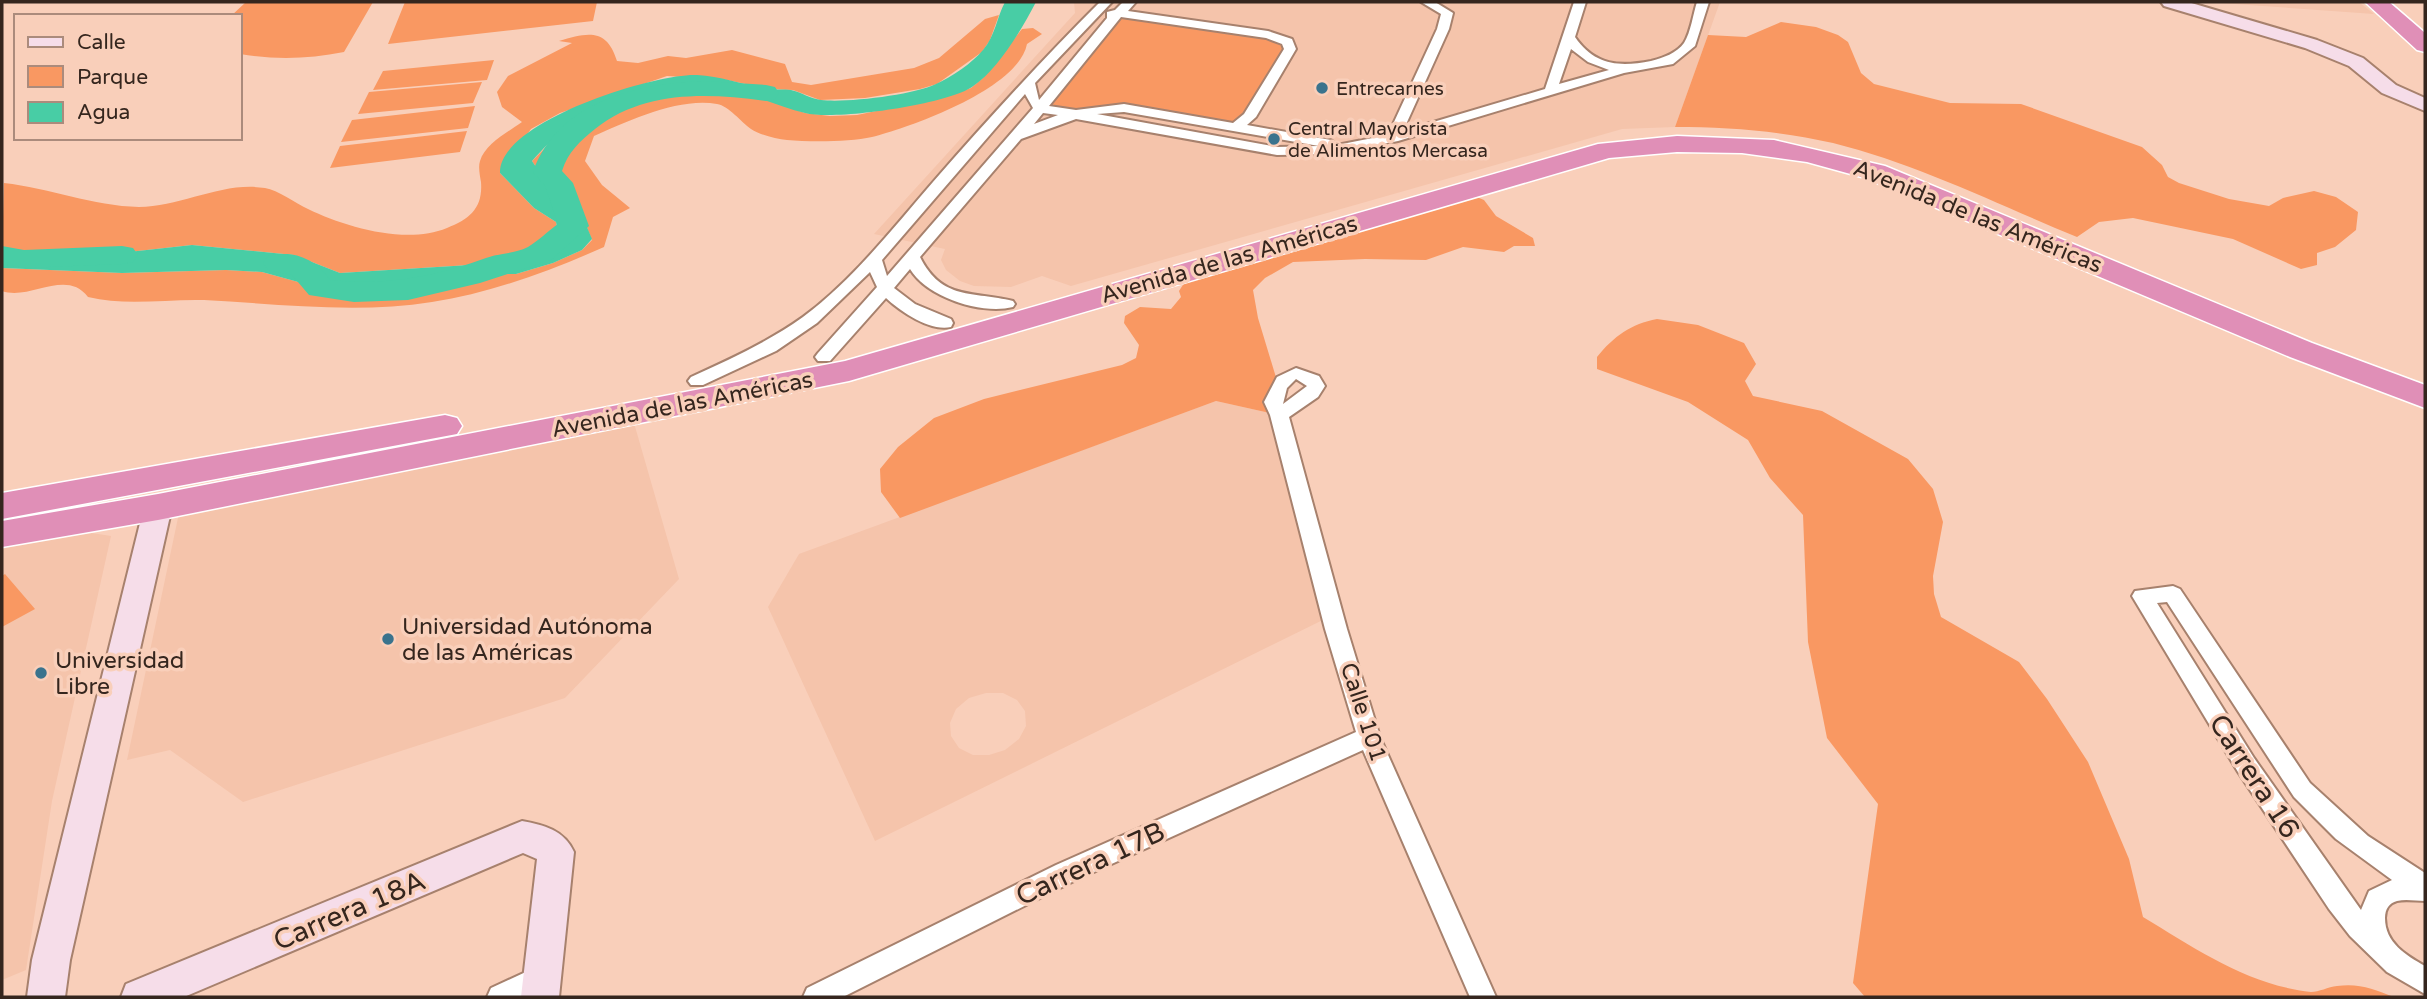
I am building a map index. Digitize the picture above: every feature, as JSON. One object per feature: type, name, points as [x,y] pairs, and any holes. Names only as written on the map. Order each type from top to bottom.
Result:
[{"type":"highway","points":[[2376,2],[2425,45]]},
{"type":"highway","points":[[2402,2],[2425,24]]},
{"type":"highway","name":"Avenida de las Américas","points":[[2,506],[824,357],[945,323],[964,326],[1622,130],[1725,127],[1815,139],[1893,162],[2425,373]]},
{"type":"highway","name":"Avenida de las Américas","points":[[2,534],[158,507],[800,382],[887,360],[1005,314],[1607,150],[1687,141],[1758,144],[1833,159],[1902,181],[2301,350],[2425,397]]},
{"type":"highway","points":[[800,382],[824,357]]},
{"type":"street","points":[[697,381],[749,358],[799,328],[838,295],[874,259],[1028,82],[1106,2]]},
{"type":"street","points":[[824,357],[913,258],[1130,2]]},
{"type":"street","points":[[1393,138],[1443,29],[1447,13],[1427,2]]},
{"type":"street","points":[[1550,93],[1580,2]]},
{"type":"street","points":[[1028,82],[1033,101],[1040,108],[1277,151],[1316,152],[1393,138],[1622,70],[1669,61],[1689,46],[1703,2]]},
{"type":"street","points":[[2170,2],[2311,44],[2345,57],[2371,72],[2389,89],[2425,105]]},
{"type":"street","points":[[1086,21],[1118,13],[1268,34],[1288,42],[1290,49],[1249,117],[1237,127]]},
{"type":"street","points":[[1570,39],[1577,51],[1587,58],[1622,70]]},
{"type":"street","points":[[1040,108],[1095,111],[1141,109],[1350,147]]},
{"type":"street","points":[[1015,138],[1042,125],[1095,111]]},
{"type":"street","points":[[965,154],[997,160]]},
{"type":"street","points":[[914,212],[947,218]]},
{"type":"street","points":[[913,258],[917,270],[927,282],[942,291],[983,303],[1005,314]]},
{"type":"street","points":[[874,259],[876,274],[885,289],[899,303],[945,323]]},
{"type":"street","name":"Calle 101","points":[[1279,415],[1336,629],[1369,737],[1483,997]]},
{"type":"street","points":[[46,997],[51,960],[158,507]]},
{"type":"street","name":"Carrera 16","points":[[2425,888],[2371,855],[2325,816],[2302,790],[2173,594],[2142,596],[2246,765],[2338,901],[2380,949],[2396,963],[2425,981]]},
{"type":"street","name":"Carrera 17B","points":[[816,997],[1065,873],[1369,737]]},
{"type":"street","name":"Carrera 18A","points":[[140,997],[522,837],[540,840],[556,852],[542,987]]},
{"type":"street","points":[[2380,949],[2371,917],[2376,902],[2386,892],[2399,888],[2425,888]]},
{"type":"street","points":[[500,997],[542,987]]},
{"type":"shaded area","name":"Central Mayorista de Alimentos Mercasa","points":[[1074,2],[1720,2],[1675,127],[1622,129],[1071,286],[1042,276],[1011,287],[974,286],[960,281],[946,270],[941,260],[945,249],[874,234],[1075,13]]},
{"type":"shaded area","points":[[2206,2],[2359,2],[2374,14]]},
{"type":"shaded area","points":[[1216,401],[1279,415],[1333,615],[875,841],[768,607],[799,554]],"holes":[[[986,693],[1003,693],[1017,700],[1025,711],[1026,726],[1019,739],[1005,750],[989,755],[973,755],[959,748],[951,736],[950,723],[956,709],[969,698]]]},
{"type":"shaded area","name":"Universidad Autónoma de las Américas","points":[[634,423],[679,579],[565,698],[243,802],[170,750],[127,760],[179,513]]},
{"type":"shaded area","name":"Universidad Libre","points":[[79,531],[111,536],[52,801],[26,970],[2,980],[2,545]]},
{"type":"green space","points":[[246,2],[373,2],[344,52],[318,56],[292,58],[242,54],[242,14],[233,14]]},
{"type":"green space","points":[[405,2],[597,2],[593,21],[388,44]]},
{"type":"green space","points":[[1118,13],[1268,35],[1290,45],[1237,126],[1141,109],[1040,108]]},
{"type":"green space","points":[[999,15],[990,40],[982,52],[937,84],[920,89],[865,98],[820,100],[793,90],[769,89],[727,80],[667,76],[560,113],[531,129],[500,173],[534,208],[556,222],[558,232],[550,243],[536,254],[518,262],[340,273],[294,255],[192,245],[74,258],[2,252],[4,183],[105,204],[139,207],[170,203],[234,188],[265,188],[323,216],[357,227],[395,234],[431,233],[455,225],[473,211],[480,199],[479,166],[483,155],[498,139],[522,122],[502,107],[497,92],[508,76],[572,43],[559,41],[595,35],[608,43],[617,61],[638,63],[668,56],[686,58],[732,50],[785,64],[792,82],[811,85],[914,68],[939,58],[985,19]]},
{"type":"green space","points":[[1781,22],[1816,27],[1838,35],[1848,42],[1861,73],[1874,84],[1950,103],[2021,104],[2142,147],[2162,165],[2168,177],[2229,199],[2269,206],[2283,198],[2314,191],[2336,197],[2358,212],[2356,230],[2335,247],[2317,253],[2317,265],[2301,269],[2233,239],[2133,218],[2099,222],[2077,237],[1926,173],[1833,143],[1755,130],[1675,127],[1708,35],[1746,37]]},
{"type":"green space","points":[[1033,28],[1042,34],[1027,44],[1020,60],[1005,76],[985,90],[937,115],[872,137],[830,141],[778,139],[751,129],[721,105],[702,103],[670,107],[594,136],[585,161],[602,185],[630,208],[613,217],[604,247],[541,273],[476,293],[404,306],[347,308],[204,300],[102,300],[88,297],[69,285],[13,293],[2,291],[2,268],[122,273],[226,270],[262,272],[320,288],[372,292],[456,287],[494,274],[516,274],[553,263],[582,250],[592,240],[581,213],[551,189],[532,161],[567,126],[639,96],[691,85],[714,87],[761,98],[805,113],[830,116],[857,115],[948,96],[971,88],[983,78],[1022,29]]},
{"type":"green space","points":[[494,60],[487,80],[373,90],[383,71]]},
{"type":"green space","points":[[482,82],[473,103],[358,114],[369,92]]},
{"type":"green space","points":[[475,106],[468,128],[341,142],[352,120]]},
{"type":"green space","points":[[467,131],[460,152],[330,168],[340,146]]},
{"type":"green space","points":[[1465,192],[1484,200],[1496,216],[1533,238],[1535,246],[1514,246],[1504,252],[1463,247],[1426,260],[1293,262],[1265,278],[1253,290],[1258,318],[1278,384],[1279,415],[1216,401],[900,518],[881,492],[880,469],[898,447],[934,418],[984,399],[1122,365],[1136,358],[1139,345],[1124,323],[1125,316],[1140,307],[1171,309],[1181,297],[1179,291],[1194,268]]},
{"type":"green space","points":[[1657,319],[1698,325],[1744,343],[1756,364],[1745,381],[1753,396],[1822,411],[1908,459],[1933,489],[1943,522],[1933,576],[1934,594],[1941,617],[2019,662],[2047,699],[2088,762],[2129,859],[2143,917],[2223,964],[2266,982],[2311,992],[2345,985],[2359,986],[2394,997],[1865,997],[1853,983],[1878,804],[1827,738],[1808,642],[1803,515],[1770,478],[1748,440],[1688,402],[1597,369],[1597,357],[1617,337],[1639,324]]},
{"type":"green space","points":[[5,574],[35,609],[2,627],[2,576]]},
{"type":"water","points":[[1005,2],[1036,2],[1000,60],[982,80],[959,93],[940,99],[865,113],[820,115],[805,113],[721,87],[692,85],[626,100],[576,120],[532,161],[551,189],[581,213],[592,239],[582,250],[553,263],[516,274],[494,274],[456,287],[372,292],[320,288],[262,272],[226,270],[122,273],[2,268],[2,252],[74,258],[192,245],[294,255],[340,273],[518,262],[536,254],[550,243],[558,232],[556,222],[534,208],[500,173],[506,154],[524,136],[550,119],[582,104],[648,82],[697,75],[761,88],[791,90],[832,101],[912,92],[949,78],[968,65],[987,45]]},
{"type":"waterway","points":[[279,263],[292,264],[303,269],[320,288],[354,292],[408,290],[480,273],[497,265],[518,262],[540,253],[574,226],[558,183],[547,172],[560,146],[600,112],[639,95],[660,91],[705,88],[766,93]]},
{"type":"waterway","points":[[2,255],[24,259],[122,255]]},
{"type":"place","name":"Entrecarnes","points":[[1322,88]]},
{"type":"place","name":"Central Mayorista de Alimentos Mercasa","points":[[1274,139]]},
{"type":"place","name":"Universidad Autónoma de las Américas","points":[[388,639]]},
{"type":"place","name":"Universidad Libre","points":[[41,673]]}]
